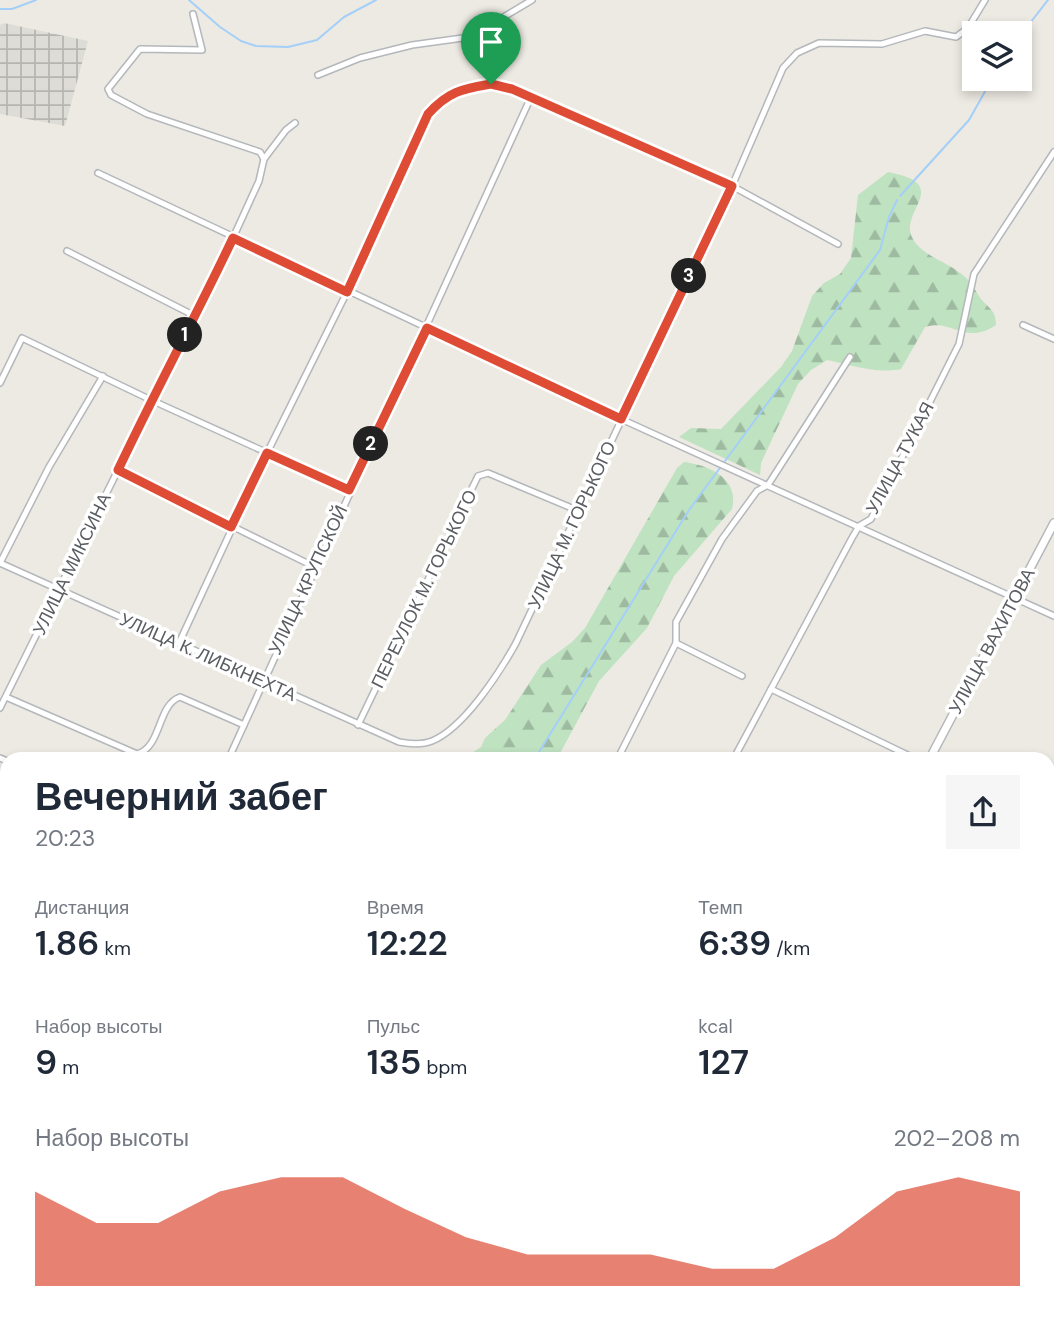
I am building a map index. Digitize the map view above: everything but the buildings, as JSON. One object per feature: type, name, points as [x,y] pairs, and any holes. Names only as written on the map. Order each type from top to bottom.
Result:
[{"type":"street","points":[[318,75],[360,58],[412,45],[470,37],[532,0]]},
{"type":"street","name":"УЛИЦА М. ГОРЬКОГО","points":[[419,744],[434,740],[448,730],[490,687],[516,643],[732,186],[783,68],[797,53],[819,43],[882,44],[925,32],[956,37],[968,28],[985,0]]},
{"type":"street","points":[[192,14],[202,50],[140,49],[108,89],[111,95],[147,114],[260,152],[264,159]]},
{"type":"street","points":[[179,643],[231,527],[347,292],[422,125],[447,96],[461,89],[491,84],[512,89],[732,186],[838,244]]},
{"type":"street","name":"УЛИЦА КРУПСКОЙ","points":[[232,752],[349,490],[427,328],[531,97]]},
{"type":"street","name":"УЛИЦА МИКСИНА","points":[[0,708],[233,238],[260,181],[264,159],[286,130],[296,123]]},
{"type":"street","name":"УЛИЦА ТУКАЯ","points":[[737,752],[859,526],[871,519],[959,344],[974,274],[1054,152]]},
{"type":"street","points":[[98,173],[621,419],[1054,616]]},
{"type":"street","points":[[67,251],[195,316]]},
{"type":"street","points":[[1023,325],[1054,339]]},
{"type":"street","points":[[0,383],[22,338],[349,490]]},
{"type":"street","points":[[621,752],[676,643],[676,622],[722,539],[757,491],[768,485],[850,357]]},
{"type":"street","points":[[0,563],[48,467],[103,376]]},
{"type":"street","points":[[118,470],[315,568]]},
{"type":"street","name":"ПЕРЕУЛОК М. ГОРЬКОГО","points":[[358,725],[478,476],[488,473],[579,511]]},
{"type":"street","name":"УЛИЦА ВАХИТОВА","points":[[933,752],[1054,523]]},
{"type":"street","name":"УЛИЦА К. ЛИБКНЕХТА","points":[[0,563],[358,725],[399,742],[419,744]]},
{"type":"street","points":[[676,643],[742,676]]},
{"type":"street","points":[[771,689],[901,752]]},
{"type":"street","points":[[143,752],[172,703],[180,696],[244,725]]},
{"type":"street","points":[[6,697],[132,752]]},
{"type":"shaded area","points":[[4,23],[88,41],[65,126],[0,114],[0,25]]},
{"type":"green space","points":[[888,172],[907,177],[917,183],[921,190],[910,225],[915,242],[928,254],[967,279],[994,313],[996,325],[976,333],[935,325],[925,327],[901,369],[873,370],[827,360],[811,370],[798,384],[761,463],[760,475],[679,437],[691,428],[721,429],[781,367],[792,351],[812,296],[824,283],[840,274],[851,258],[858,195]]},
{"type":"green space","points":[[684,462],[703,466],[720,475],[731,489],[732,509],[674,576],[647,628],[599,681],[560,752],[474,752],[505,720],[541,665],[572,642],[585,628],[677,468]]},
{"type":"waterway","points":[[0,9],[12,9],[36,0]]},
{"type":"waterway","points":[[189,0],[241,41],[256,46],[288,47],[317,40],[344,17],[376,0]]},
{"type":"waterway","points":[[1032,21],[1048,0]]},
{"type":"waterway","points":[[900,196],[969,120],[985,91]]},
{"type":"waterway","points":[[539,752],[689,510],[880,250],[889,217],[897,200]]},
{"type":"route","points":[[491,84],[512,89],[732,186],[621,419],[427,328],[349,490],[267,453],[231,527],[118,470],[233,238],[347,292],[428,114],[447,96],[461,89],[491,84]]}]
